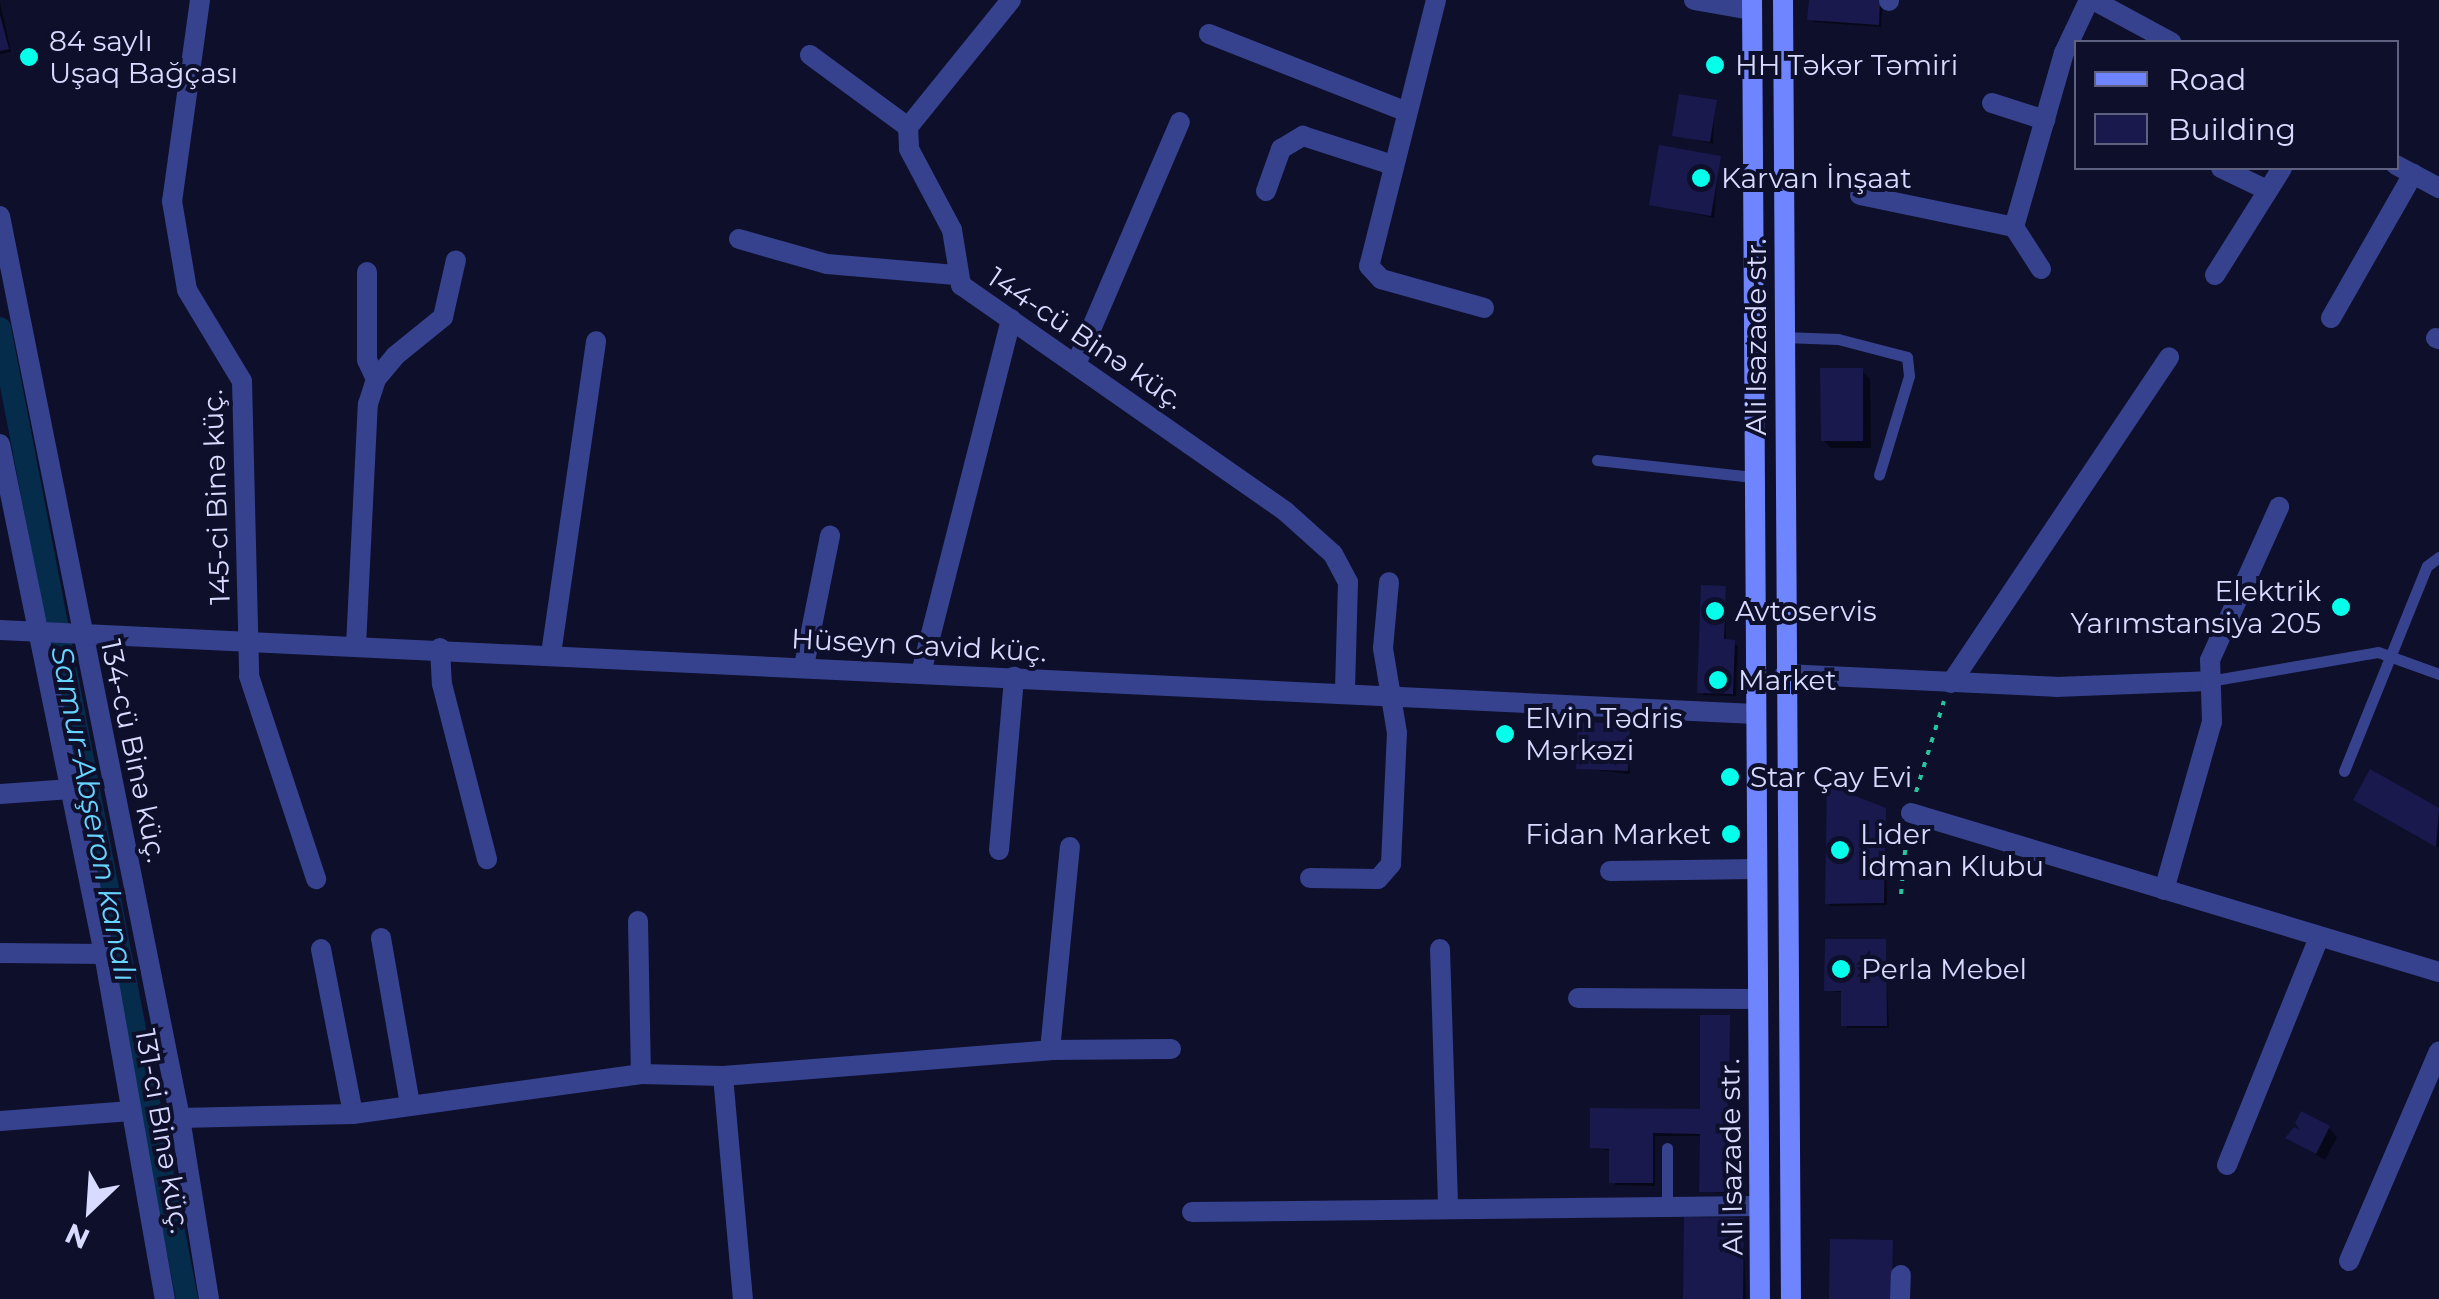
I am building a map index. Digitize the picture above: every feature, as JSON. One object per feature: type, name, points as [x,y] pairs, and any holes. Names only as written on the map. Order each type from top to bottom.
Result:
[{"type":"main road","name":"Ali Isazade str.","points":[[1783,0],[1784,674],[1791,1299]]},
{"type":"main road","name":"Ali Isazade str.","points":[[1752,5],[1760,1299]]},
{"type":"main road","points":[[1754,673],[1784,674]]},
{"type":"main road","points":[[1755,714],[1785,714]]},
{"type":"street","name":"145-ci Binə küç.","points":[[200,0],[172,201],[187,290],[242,381],[253,700],[316,879]]},
{"type":"street","points":[[810,55],[908,128],[1010,0]]},
{"type":"street","points":[[1436,0],[1394,165],[1372,274],[1484,308]]},
{"type":"street","points":[[1694,0],[1752,5]]},
{"type":"street","points":[[2014,227],[2064,53],[2091,0],[2167,40]]},
{"type":"street","points":[[1209,34],[1407,112]]},
{"type":"street","points":[[1992,103],[2045,120]]},
{"type":"street","points":[[1076,362],[1180,122]]},
{"type":"street","name":"144-cü Binə küç.","points":[[908,128],[909,149],[952,230],[956,274],[1011,320],[1285,512],[1344,568],[1344,691]]},
{"type":"street","points":[[1266,191],[1281,149],[1303,136],[1394,165]]},
{"type":"street","points":[[2225,170],[2268,190]]},
{"type":"street","points":[[2215,275],[2281,170]]},
{"type":"street","points":[[2331,318],[2405,170],[2439,188]]},
{"type":"street","points":[[1860,196],[2014,227],[2041,269]]},
{"type":"street","name":"134-cü Binə küç.","points":[[0,216],[180,1118],[209,1299]]},
{"type":"street","points":[[739,239],[828,264],[956,274]]},
{"type":"street","points":[[356,646],[368,404],[376,380],[443,318],[456,260]]},
{"type":"street","points":[[367,272],[367,360],[376,380]]},
{"type":"street","points":[[921,672],[1011,320]]},
{"type":"street","points":[[551,654],[596,340]]},
{"type":"street","points":[[1950,683],[2169,357]]},
{"type":"street","name":"131-ci Binə küç.","points":[[1,450],[104,954],[166,1299]]},
{"type":"street","points":[[2164,890],[2212,722],[2209,681],[2218,634],[2279,508]]},
{"type":"street","points":[[804,666],[830,536]]},
{"type":"street","points":[[1310,878],[1387,874],[1397,733],[1383,648],[1389,582]]},
{"type":"street","points":[[0,630],[37,632]]},
{"type":"street","name":"Hüseyn Cavid küç.","points":[[37,632],[1391,693],[1755,714]]},
{"type":"street","points":[[440,648],[442,684],[487,859]]},
{"type":"street","points":[[1784,674],[1950,683],[2209,681]]},
{"type":"street","points":[[999,850],[1014,677]]},
{"type":"street","points":[[0,794],[71,789]]},
{"type":"street","points":[[1910,813],[2439,972]]},
{"type":"street","points":[[1050,1050],[1070,847]]},
{"type":"street","points":[[1610,871],[1758,869]]},
{"type":"street","points":[[638,921],[641,1074]]},
{"type":"street","points":[[2227,1165],[2320,937]]},
{"type":"street","points":[[381,938],[410,1105]]},
{"type":"street","points":[[320,949],[353,1114]]},
{"type":"street","points":[[1440,949],[1448,1207]]},
{"type":"street","points":[[0,953],[104,954]]},
{"type":"street","points":[[1578,998],[1757,999]]},
{"type":"street","points":[[180,1118],[353,1114],[641,1074],[724,1076],[1050,1050],[1171,1049]]},
{"type":"street","points":[[2349,1261],[2439,1051]]},
{"type":"street","points":[[724,1076],[743,1299]]},
{"type":"street","points":[[0,1121],[130,1111]]},
{"type":"street","points":[[1192,1212],[1759,1206]]},
{"type":"street","points":[[1900,1275],[1900,1299]]},
{"type":"lane","points":[[1783,337],[1838,339],[1907,357],[1909,376],[1879,475]]},
{"type":"lane","points":[[1597,460],[1753,477]]},
{"type":"lane","points":[[2344,771],[2427,566],[2439,558]]},
{"type":"lane","points":[[2209,681],[2392,652],[2439,674]]},
{"type":"lane","points":[[1667,1207],[1668,1148]]},
{"type":"path","points":[[1901,894],[1910,813],[1950,683]]},
{"type":"building","points":[[1809,0],[1880,0],[1879,25],[1807,20]]},
{"type":"building","points":[[0,15],[9,49],[0,51]]},
{"type":"building","points":[[1679,94],[1717,100],[1710,142],[1672,136]]},
{"type":"building","points":[[1659,145],[1721,156],[1711,216],[1649,205]]},
{"type":"building","points":[[1820,368],[1863,368],[1863,441],[1821,441]]},
{"type":"building","points":[[1701,585],[1726,586],[1724,639],[1735,640],[1733,694],[1697,693]]},
{"type":"building","points":[[1578,722],[1630,724],[1628,771],[1576,769]]},
{"type":"building","points":[[2370,769],[2439,808],[2436,847],[2353,800]]},
{"type":"building","points":[[1827,785],[1886,808],[1884,903],[1825,904]]},
{"type":"building","points":[[1825,939],[1886,939],[1887,1026],[1841,1026],[1841,991],[1824,991]]},
{"type":"building","points":[[1700,1015],[1730,1015],[1728,1192],[1699,1192],[1700,1134],[1653,1133],[1653,1183],[1609,1183],[1609,1149],[1590,1148],[1590,1108],[1700,1109]]},
{"type":"building","points":[[2301,1111],[2330,1126],[2316,1154],[2285,1138],[2294,1127],[2300,1130],[2295,1123]]},
{"type":"building","points":[[1684,1217],[1744,1218],[1743,1299],[1683,1299]]},
{"type":"building","points":[[1830,1239],[1893,1240],[1892,1299],[1829,1299]]},
{"type":"waterway","name":"Samur-Abşeron kanalı","points":[[0,328],[187,1299]]},
{"type":"place","name":"84 saylı Uşaq Bağçası","points":[[29,57]]},
{"type":"place","name":"HH Təkər Təmiri","points":[[1715,65]]},
{"type":"place","name":"Karvan İnşaat","points":[[1701,178]]},
{"type":"place","name":"Elektrik Yarımstansiya 205","points":[[2341,607]]},
{"type":"place","name":"Avtoservis","points":[[1715,611]]},
{"type":"place","name":"Market","points":[[1718,680]]},
{"type":"place","name":"Elvin Tədris Mərkəzi","points":[[1505,734]]},
{"type":"place","name":"Star Çay Evi","points":[[1730,777]]},
{"type":"place","name":"Fidan Market","points":[[1731,834]]},
{"type":"place","name":"Lider İdman Klubu","points":[[1840,850]]},
{"type":"place","name":"Perla Mebel","points":[[1841,969]]}]
